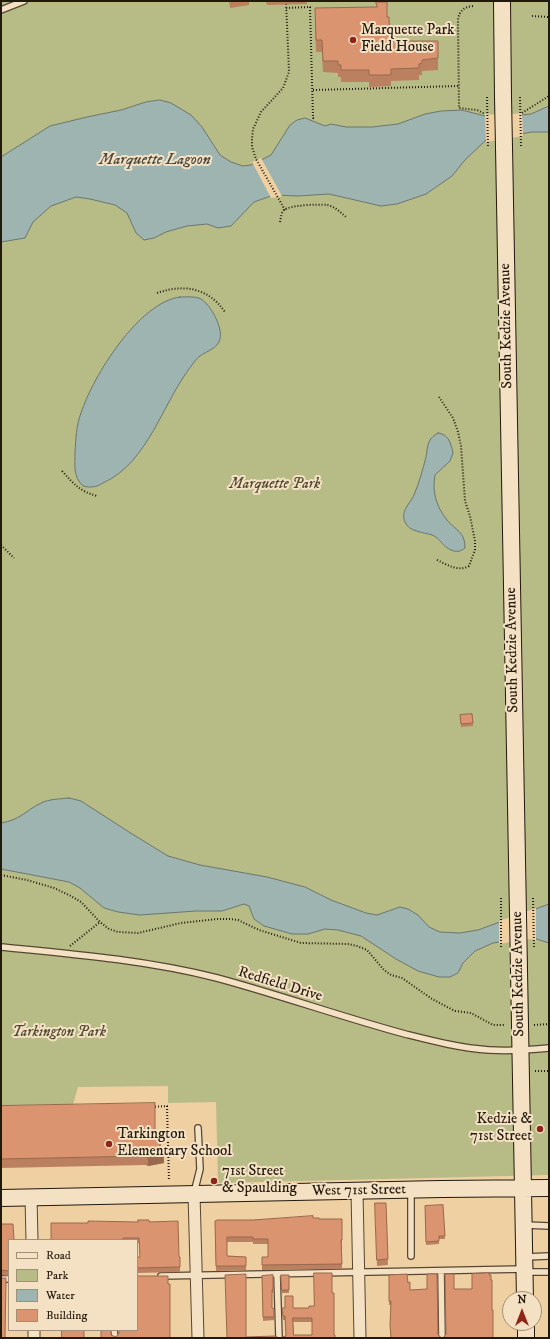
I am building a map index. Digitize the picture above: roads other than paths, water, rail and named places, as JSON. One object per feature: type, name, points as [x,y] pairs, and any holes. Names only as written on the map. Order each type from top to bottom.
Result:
[{"type":"main road","name":"South Kedzie Avenue","points":[[502,1],[495,97],[521,1050],[525,1291]]},
{"type":"main road","name":"West 71st Street","points":[[1,1198],[549,1188]]},
{"type":"street","points":[[357,1191],[360,1338]]},
{"type":"street","points":[[194,1194],[198,1338]]},
{"type":"street","points":[[30,1197],[32,1239]]},
{"type":"lane","points":[[1,10],[24,1]]},
{"type":"lane","name":"Redfield Drive","points":[[1,947],[103,958],[175,969],[216,978],[283,997],[361,1022],[447,1044],[487,1050],[549,1048]]},
{"type":"lane","points":[[194,1194],[200,1170],[198,1128]]},
{"type":"lane","points":[[411,1190],[411,1256]]},
{"type":"lane","points":[[523,1225],[549,1226]]},
{"type":"lane","points":[[524,1266],[549,1256]]},
{"type":"lane","points":[[152,1276],[441,1271],[524,1266],[549,1272]]},
{"type":"lane","points":[[441,1271],[442,1338]]},
{"type":"lane","points":[[277,1274],[279,1338]]},
{"type":"water","name":"Marquette Lagoon","points":[[160,100],[171,103],[191,115],[202,127],[220,155],[231,162],[243,166],[251,165],[271,155],[290,125],[297,120],[305,118],[325,126],[331,124],[346,127],[372,127],[398,124],[425,114],[441,111],[462,110],[485,116],[503,117],[531,114],[549,106],[549,132],[532,132],[486,140],[465,160],[452,176],[426,194],[397,204],[381,206],[329,194],[298,196],[274,195],[254,202],[231,226],[218,228],[207,224],[187,226],[144,240],[136,233],[127,213],[115,205],[76,197],[51,206],[33,222],[25,238],[1,242],[1,157],[50,126],[121,110],[146,102]]},
{"type":"water","points":[[180,297],[199,298],[209,306],[220,329],[219,342],[215,347],[199,357],[181,380],[154,430],[132,461],[119,473],[101,484],[93,487],[83,486],[76,475],[75,470],[76,432],[81,413],[96,380],[107,361],[134,326],[149,312],[164,302]]},
{"type":"water","points":[[438,433],[447,437],[453,453],[450,461],[435,475],[434,487],[436,499],[443,515],[462,535],[465,542],[465,548],[458,551],[448,549],[432,535],[413,530],[407,525],[404,518],[406,508],[414,495],[419,481],[428,444],[430,440]]},
{"type":"water","points":[[69,798],[81,801],[168,856],[200,865],[267,877],[305,887],[331,900],[366,913],[377,915],[400,907],[408,909],[418,915],[429,927],[440,932],[460,933],[478,930],[549,904],[549,943],[530,937],[493,943],[475,951],[463,963],[458,973],[450,977],[439,977],[418,971],[396,959],[361,936],[338,930],[325,929],[308,934],[292,934],[264,926],[254,919],[249,906],[244,904],[222,911],[196,911],[140,915],[118,912],[104,908],[80,888],[69,882],[1,869],[1,823],[13,820],[44,802],[55,799]]},
{"type":"place","name":"Marquette Park Field House","points":[[353,40]]},
{"type":"place","name":"Kedzie & 71st Street","points":[[540,1129]]},
{"type":"place","name":"Tarkington Elementary School","points":[[109,1144]]},
{"type":"place","name":"71st Street & Spaulding","points":[[214,1181]]},
{"type":"park label","name":"Marquette Park","points":[[275,485]]},
{"type":"park label","name":"Tarkington Park","points":[[59,1033]]}]
